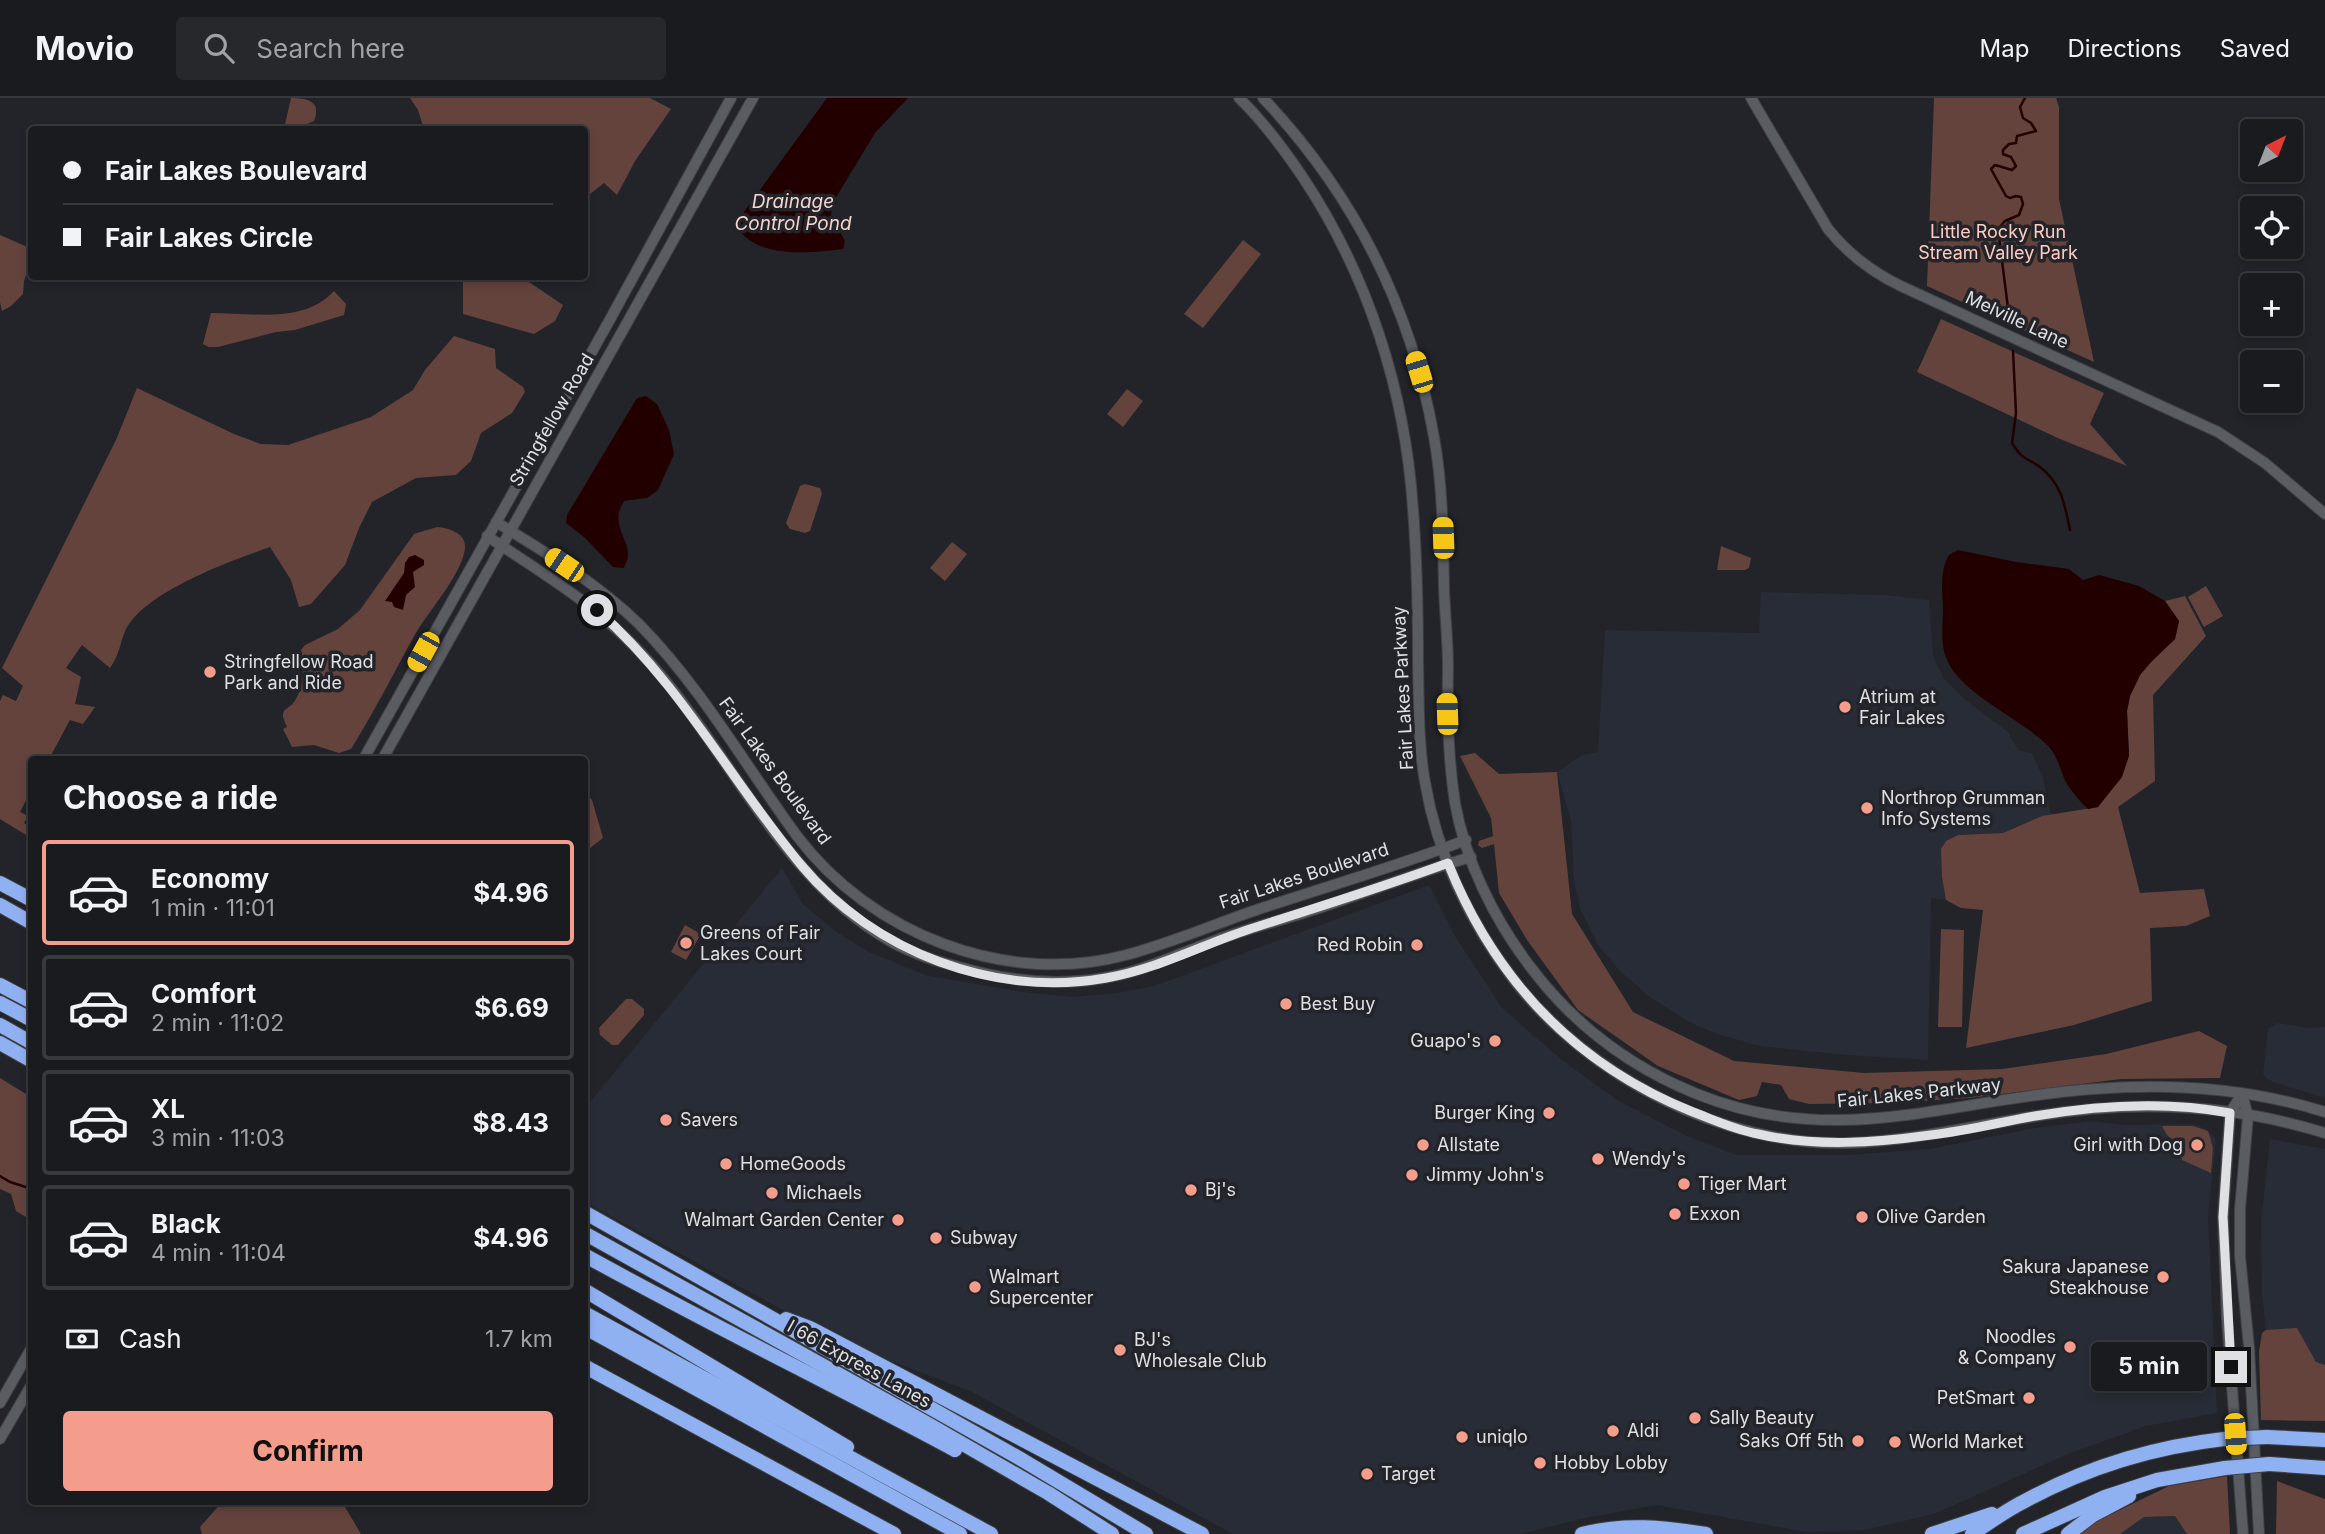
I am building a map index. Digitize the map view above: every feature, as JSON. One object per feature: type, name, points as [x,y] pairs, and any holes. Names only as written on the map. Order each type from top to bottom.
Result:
[{"type":"highway","points":[[0,883],[28,898]]},
{"type":"highway","points":[[0,905],[28,921]]},
{"type":"highway","points":[[0,985],[28,1000]]},
{"type":"highway","points":[[0,1003],[28,1018]]},
{"type":"highway","points":[[0,1025],[28,1041]]},
{"type":"highway","points":[[0,1042],[28,1059]]},
{"type":"highway","points":[[588,1214],[1020,1458],[1146,1534]]},
{"type":"highway","name":"I 66 Express Lanes","points":[[588,1235],[923,1421],[1048,1493],[1112,1534]]},
{"type":"highway","points":[[588,1257],[995,1471],[1048,1493]]},
{"type":"highway","points":[[588,1292],[839,1441],[881,1474]]},
{"type":"highway","points":[[736,1299],[810,1328],[1202,1534]]},
{"type":"highway","points":[[588,1315],[991,1534]]},
{"type":"highway","points":[[588,1329],[960,1534]]},
{"type":"highway","points":[[588,1368],[894,1534]]},
{"type":"highway","points":[[1932,1534],[1978,1520],[2092,1470],[2171,1446],[2267,1437],[2325,1440]]},
{"type":"highway","points":[[2023,1534],[2105,1497],[2157,1480],[2225,1468],[2269,1464],[2325,1468]]},
{"type":"highway","points":[[2068,1534],[2093,1515],[2130,1495],[2181,1477]]},
{"type":"highway","points":[[1972,1534],[2022,1502]]},
{"type":"highway","points":[[1582,1534],[1605,1529],[1646,1526],[1706,1534]]},
{"type":"main road","name":"Stringfellow Road","points":[[365,756],[731,98]]},
{"type":"main road","name":"Stringfellow Road","points":[[384,756],[754,98]]},
{"type":"main road","name":"Fair Lakes Parkway","points":[[1239,98],[1263,122],[1323,209],[1360,283],[1381,335],[1404,431],[1411,479],[1421,753],[1425,785],[1448,863],[1485,940],[1520,988],[1555,1026],[1616,1074],[1674,1104],[1722,1124],[1771,1137],[1847,1143],[1932,1135],[2081,1110],[2142,1106],[2202,1109],[2269,1118],[2325,1133]]},
{"type":"main road","name":"Fair Lakes Parkway","points":[[1263,98],[1293,130],[1326,174],[1369,241],[1399,312],[1424,387],[1441,488],[1449,757],[1456,808],[1480,881],[1508,935],[1545,987],[1570,1012],[1601,1040],[1640,1066],[1699,1095],[1767,1115],[1850,1121],[2094,1089],[2184,1088],[2242,1094],[2325,1112]]},
{"type":"main road","name":"Melville Lane","points":[[1751,98],[1828,229],[1844,248],[1864,265],[1903,287],[2218,432],[2265,463],[2325,514]]},
{"type":"main road","name":"Fair Lakes Boulevard","points":[[496,522],[578,574],[638,623],[694,690],[799,838],[832,875],[853,894],[900,925],[960,950],[1001,960],[1063,965],[1126,955],[1466,840]]},
{"type":"main road","name":"Fair Lakes Boulevard","points":[[487,536],[566,586],[625,636],[678,696],[784,844],[818,885],[891,942],[950,965],[991,976],[1022,980],[1080,982],[1108,978],[1471,857]]},
{"type":"main road","points":[[2242,1094],[2230,1113],[2223,1246],[2243,1534]]},
{"type":"main road","points":[[2242,1094],[2248,1116],[2240,1209],[2240,1256],[2249,1347],[2259,1534]]},
{"type":"main road","points":[[0,1403],[28,1355]]},
{"type":"main road","points":[[0,1439],[28,1391]]},
{"type":"shaded area","points":[[1761,592],[1885,595],[1929,600],[1933,656],[1944,679],[1963,698],[2008,732],[2018,750],[2032,753],[2043,778],[2051,816],[2042,816],[2003,833],[1958,835],[1942,877],[1946,900],[1931,898],[1928,1060],[1760,1046],[1717,1034],[1689,1022],[1650,997],[1620,971],[1598,945],[1579,906],[1574,880],[1571,820],[1557,772],[1582,755],[1598,752],[1605,630],[1759,633]]},
{"type":"shaded area","points":[[782,868],[803,904],[838,933],[869,952],[925,975],[1023,992],[1073,997],[1154,986],[1429,885],[1453,933],[1502,1008],[1562,1060],[1617,1100],[1685,1135],[1736,1155],[1846,1155],[1930,1149],[2035,1128],[2093,1121],[2123,1125],[2193,1124],[2206,1129],[2216,1139],[2208,1215],[2217,1413],[2146,1426],[2068,1454],[1934,1514],[1865,1530],[1807,1532],[1656,1505],[1585,1518],[1521,1534],[1233,1534],[970,1391],[843,1343],[588,1204],[588,1104]]},
{"type":"shaded area","points":[[2277,1023],[2309,1028],[2325,1027],[2325,1098],[2276,1083],[2263,1074],[2268,1029]]},
{"type":"shaded area","points":[[2270,1139],[2325,1149],[2325,1365],[2316,1362],[2297,1329],[2266,1330],[2262,1296],[2261,1222]]},
{"type":"shaded area","points":[[2176,1516],[2193,1534],[2112,1534],[2144,1517]]},
{"type":"green space","points":[[291,98],[307,100],[314,105],[314,121],[305,126],[285,126]]},
{"type":"green space","points":[[410,98],[650,98],[671,109],[635,161],[617,195],[604,183],[588,196],[588,126],[423,126],[418,110]]},
{"type":"green space","name":"Little Rocky Run Stream Valley Park","points":[[1934,98],[2056,98],[2059,107],[2059,199],[2094,362],[1927,286]]},
{"type":"green space","points":[[0,235],[28,247],[28,273],[23,294],[2,311]]},
{"type":"green space","points":[[1243,240],[1261,254],[1203,328],[1184,314]]},
{"type":"green space","points":[[463,280],[529,280],[563,305],[555,321],[534,334],[463,314]]},
{"type":"green space","points":[[334,291],[346,304],[344,315],[295,330],[276,332],[218,347],[203,344],[211,313],[260,315],[293,312],[322,301]]},
{"type":"green space","points":[[1941,319],[2104,393],[2090,424],[2127,466],[2060,439],[1917,372]]},
{"type":"green space","points":[[454,336],[495,349],[496,368],[523,387],[525,392],[512,413],[481,433],[471,461],[456,475],[416,478],[372,502],[345,565],[311,604],[299,607],[291,580],[270,547],[193,578],[140,611],[129,624],[110,668],[82,645],[66,668],[81,677],[75,704],[95,707],[83,724],[70,720],[51,756],[28,756],[28,797],[20,812],[28,816],[24,823],[28,826],[28,836],[0,819],[0,701],[3,695],[16,701],[23,686],[2,668],[116,440],[137,388],[234,434],[261,444],[288,445],[371,417],[413,390],[425,370]]},
{"type":"green space","points":[[1127,389],[1143,401],[1123,427],[1107,414]]},
{"type":"green space","points":[[805,484],[820,488],[822,494],[810,531],[805,533],[790,529],[786,523],[800,486]]},
{"type":"green space","points":[[437,527],[451,530],[463,538],[463,557],[453,579],[417,631],[351,749],[339,753],[314,745],[292,747],[283,729],[287,727],[283,715],[295,701],[301,687],[301,650],[305,645],[338,629],[360,610],[414,534]]},
{"type":"green space","points":[[952,542],[967,554],[945,581],[930,568]]},
{"type":"green space","points":[[1721,546],[1751,558],[1749,568],[1717,570]]},
{"type":"green space","points":[[2206,586],[2223,616],[2204,627],[2188,597]]},
{"type":"green space","points":[[2185,596],[2206,636],[2153,695],[2155,781],[2118,807],[2140,893],[2204,889],[2210,916],[2186,926],[2150,928],[2152,1001],[2074,1025],[1966,1048],[1983,910],[1961,908],[1946,900],[1941,849],[1946,841],[1958,835],[2003,833],[2042,816],[2098,807],[2129,756],[2127,711],[2130,696],[2140,675],[2175,639],[2179,621],[2165,601]]},
{"type":"green space","points":[[1475,753],[1499,774],[1557,772],[1572,914],[1633,1012],[1734,1061],[1864,1073],[2002,1069],[2106,1054],[2199,1031],[2227,1046],[2220,1078],[2121,1079],[1969,1098],[1809,1104],[1789,1099],[1781,1085],[1762,1082],[1757,1096],[1739,1100],[1658,1066],[1578,1010],[1527,940],[1499,893],[1494,844],[1482,848],[1478,845],[1479,841],[1493,836],[1491,818],[1460,756]]},
{"type":"green space","points":[[588,796],[592,800],[603,838],[588,850]]},
{"type":"green space","name":"Greens of Fair Lakes Court","points":[[685,925],[701,934],[686,960],[671,952]]},
{"type":"green space","points":[[1941,929],[1964,930],[1962,1027],[1938,1027]]},
{"type":"green space","points":[[626,999],[632,999],[644,1009],[644,1015],[618,1045],[612,1045],[600,1035],[599,1028]]},
{"type":"green space","points":[[0,1078],[28,1095],[28,1218],[16,1211],[11,1194],[0,1189]]},
{"type":"green space","points":[[2162,1126],[2193,1126],[2208,1131],[2213,1148],[2211,1173],[2182,1160],[2176,1142],[2167,1135]]},
{"type":"green space","points":[[2297,1328],[2316,1362],[2325,1365],[2325,1421],[2261,1420],[2259,1352],[2262,1333],[2266,1330]]},
{"type":"green space","points":[[2227,1476],[2230,1534],[2187,1534],[2175,1516],[2144,1517],[2120,1534],[2081,1534],[2089,1525],[2169,1486]]},
{"type":"green space","points":[[2277,1481],[2325,1499],[2325,1534],[2276,1534]]},
{"type":"green space","points":[[219,1505],[344,1505],[361,1534],[202,1534],[200,1527]]},
{"type":"water","name":"Drainage Control Pond","points":[[827,98],[908,98],[875,133],[832,204],[831,216],[845,241],[843,249],[783,252],[755,244],[744,236],[735,224]]},
{"type":"water","points":[[646,396],[657,404],[669,430],[674,454],[658,490],[647,498],[624,501],[618,517],[628,557],[624,568],[613,567],[566,523],[567,515],[637,398]]},
{"type":"water","points":[[1958,550],[2069,569],[2083,580],[2099,575],[2139,586],[2165,601],[2179,621],[2175,639],[2140,675],[2130,696],[2127,711],[2129,756],[2122,777],[2098,807],[2088,809],[2077,797],[2067,784],[2055,755],[2048,746],[1965,684],[1947,660],[1943,641],[1943,573],[1949,555]]},
{"type":"water","points":[[415,555],[424,560],[424,565],[413,572],[415,587],[406,595],[403,610],[394,607],[392,602],[385,601],[404,573],[405,563],[409,557]]},
{"type":"waterway","points":[[2010,324],[1998,229],[2005,221],[2019,215],[2023,204],[2021,197],[2006,196],[1991,169],[1995,165],[2012,170],[2016,166],[2011,157],[2003,154],[2003,150],[2009,144],[2016,143],[2017,136],[2036,131],[2031,123],[2023,118],[2020,107],[2025,98]]},
{"type":"waterway","points":[[2013,351],[2016,413],[2012,443],[2022,456],[2040,467],[2058,488],[2070,530]]},
{"type":"waterway","points":[[0,1176],[28,1188]]},
{"type":"place","name":"Stringfellow Road Park and Ride","points":[[210,672]]},
{"type":"place","name":"Atrium at Fair Lakes","points":[[1845,707]]},
{"type":"place","name":"Northrop Grumman Info Systems","points":[[1867,808]]},
{"type":"place","name":"Greens of Fair Lakes Court","points":[[686,943]]},
{"type":"place","name":"Red Robin","points":[[1417,945]]},
{"type":"place","name":"Best Buy","points":[[1286,1004]]},
{"type":"place","name":"Guapo's","points":[[1495,1041]]},
{"type":"place","name":"Burger King","points":[[1549,1113]]},
{"type":"place","name":"Savers","points":[[666,1120]]},
{"type":"place","name":"Allstate","points":[[1423,1145]]},
{"type":"place","name":"Girl with Dog","points":[[2197,1145]]},
{"type":"place","name":"Wendy's","points":[[1598,1159]]},
{"type":"place","name":"HomeGoods","points":[[726,1164]]},
{"type":"place","name":"Jimmy John's","points":[[1412,1175]]},
{"type":"place","name":"Tiger Mart","points":[[1684,1184]]},
{"type":"place","name":"Bj's","points":[[1191,1190]]},
{"type":"place","name":"Michaels","points":[[772,1193]]},
{"type":"place","name":"Exxon","points":[[1675,1214]]},
{"type":"place","name":"Olive Garden","points":[[1862,1217]]},
{"type":"place","name":"Walmart Garden Center","points":[[898,1220]]},
{"type":"place","name":"Subway","points":[[936,1238]]},
{"type":"place","name":"Sakura Japanese Steakhouse","points":[[2163,1277]]},
{"type":"place","name":"Walmart Supercenter","points":[[975,1287]]},
{"type":"place","name":"Noodles & Company","points":[[2070,1347]]},
{"type":"place","name":"BJ's Wholesale Club","points":[[1120,1350]]},
{"type":"place","name":"PetSmart","points":[[2029,1398]]},
{"type":"place","name":"Sally Beauty","points":[[1695,1418]]},
{"type":"place","name":"Aldi","points":[[1613,1431]]},
{"type":"place","name":"uniqlo","points":[[1462,1437]]},
{"type":"place","name":"Saks Off 5th","points":[[1858,1441]]},
{"type":"place","name":"World Market","points":[[1895,1442]]},
{"type":"place","name":"Hobby Lobby","points":[[1540,1463]]},
{"type":"place","name":"Target","points":[[1367,1474]]},
{"type":"route","points":[[597,610],[625,636],[678,696],[784,844],[818,885],[891,942],[950,965],[991,976],[1022,980],[1080,982],[1108,978],[1448,863],[1485,940],[1520,988],[1555,1026],[1616,1074],[1674,1104],[1722,1124],[1756,1134],[1847,1143],[1932,1135],[2081,1110],[2142,1106],[2230,1113],[2223,1246],[2231,1367]]}]
